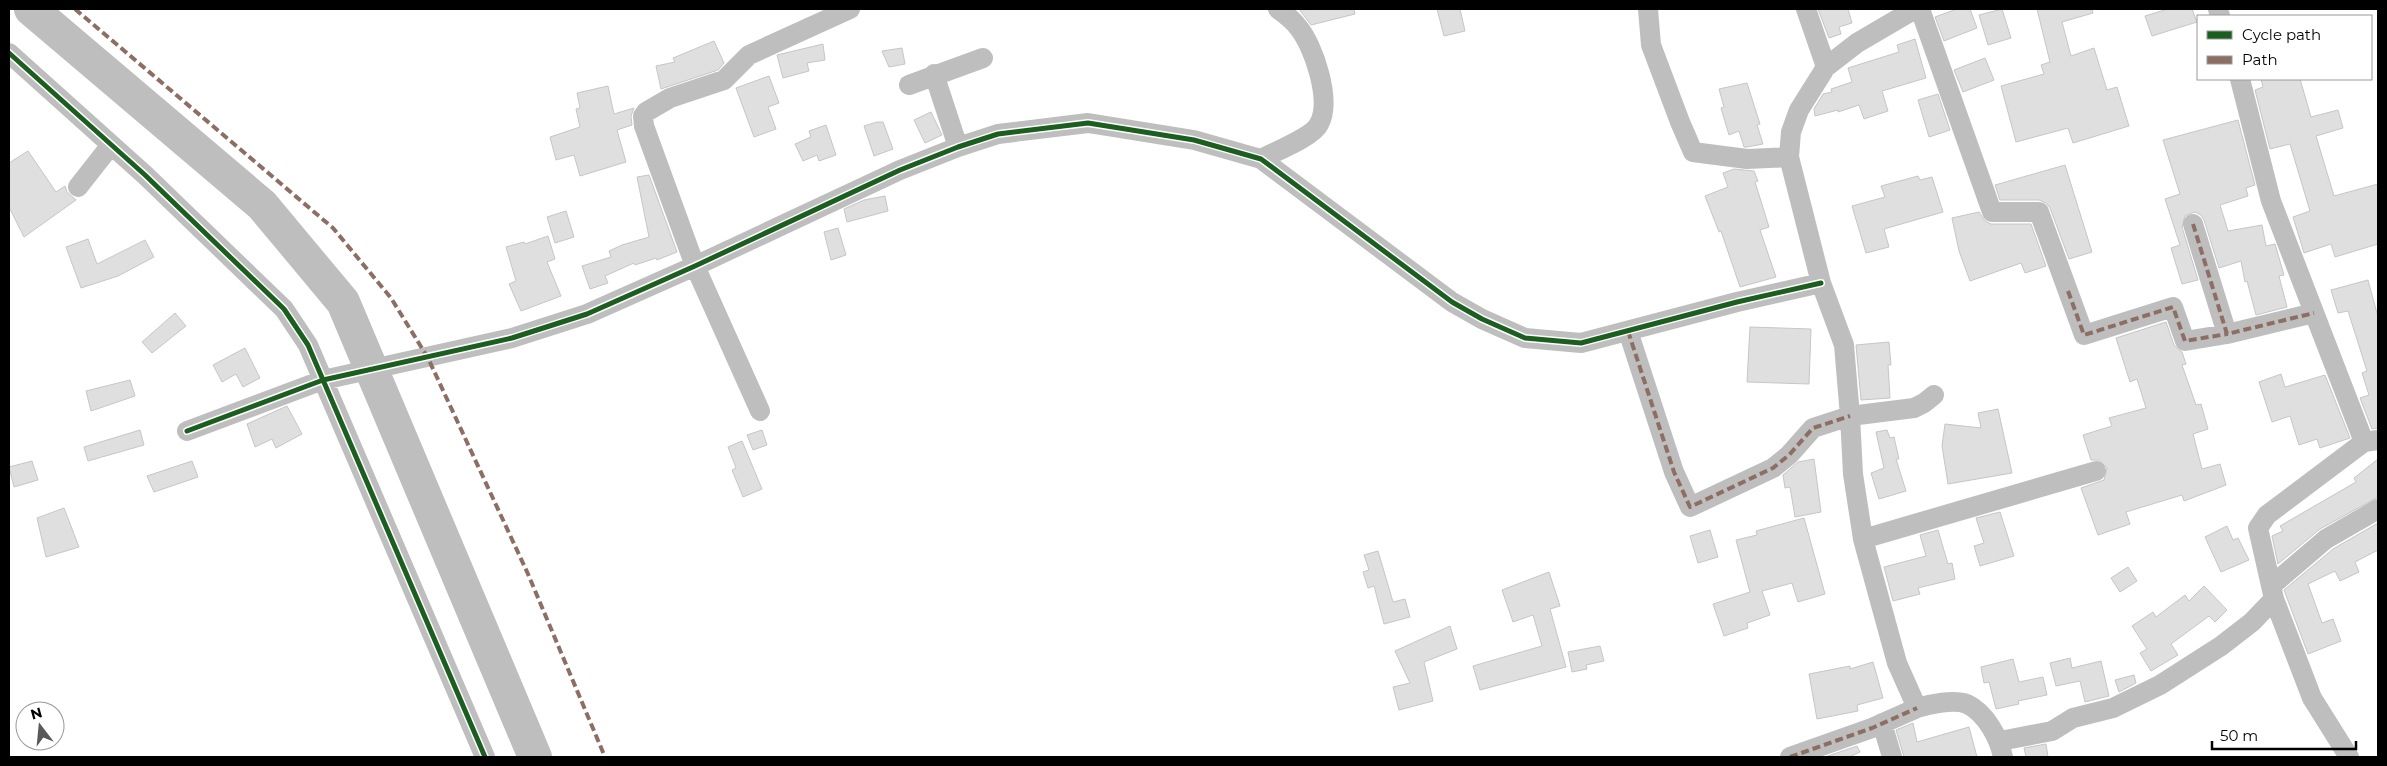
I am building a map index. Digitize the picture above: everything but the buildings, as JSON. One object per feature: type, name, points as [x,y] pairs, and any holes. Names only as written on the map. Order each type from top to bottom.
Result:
[{"type":"street","points":[[760,411],[695,266],[644,126],[643,116],[646,112],[670,98],[724,80],[749,55],[850,9]]},
{"type":"street","points":[[1261,159],[1313,132],[1319,124],[1325,101],[1320,73],[1307,42],[1299,28],[1278,9]]},
{"type":"street","points":[[1648,9],[1651,45],[1680,122],[1694,152],[1747,159],[1788,157]]},
{"type":"street","points":[[1806,9],[1826,67]]},
{"type":"street","points":[[1915,9],[1857,43],[1826,67],[1799,110],[1791,132],[1788,157],[1821,283],[1844,345],[1853,474],[1863,539],[1898,663],[1917,708]]},
{"type":"street","points":[[1920,9],[1992,212],[2039,212],[2084,335],[2173,307],[2185,341],[2228,334],[2314,313]]},
{"type":"street","points":[[9,53],[111,145],[284,310],[308,345],[326,379],[485,757]]},
{"type":"street","points":[[909,85],[934,74],[983,58]]},
{"type":"street","points":[[934,74],[958,147]]},
{"type":"street","points":[[2240,80],[2271,202],[2314,313],[2371,441],[2262,518],[2258,534],[2273,592],[2312,698],[2349,757]]},
{"type":"street","points":[[187,432],[326,379],[512,338],[587,314],[695,266],[900,170],[958,147],[998,134],[1088,123],[1194,140],[1261,159],[1452,302],[1482,319],[1524,338],[1581,343],[1737,302],[1821,283]]},
{"type":"street","points":[[78,187],[111,145]]},
{"type":"street","points":[[2193,224],[2228,334]]},
{"type":"street","points":[[1628,331],[1674,472],[1690,507],[1773,468],[1789,455],[1813,428],[1850,416],[1914,408],[1924,404],[1934,394]]},
{"type":"street","points":[[1863,539],[2096,471]]},
{"type":"street","points":[[1790,757],[1933,703],[1966,704],[1981,715],[2002,749],[2052,731],[2073,718],[2113,708],[2160,686],[2229,640],[2252,622],[2273,592],[2326,539],[2378,508]]},
{"type":"street","points":[[1882,723],[1892,757]]},
{"type":"waterway","points":[[31,9],[262,205],[343,302],[535,757]]},
{"type":"marked path","points":[[75,9],[333,228],[391,298],[428,358],[528,574],[605,757]]},
{"type":"marked path","points":[[2193,224],[2227,334],[2314,313]]},
{"type":"marked path","points":[[2068,291],[2084,335],[2173,307],[2185,341],[2227,334]]},
{"type":"marked path","points":[[1628,331],[1674,472],[1690,507],[1773,468],[1789,455],[1813,428],[1850,416]]},
{"type":"marked path","points":[[1790,757],[1872,728],[1917,708]]},
{"type":"cycle path","points":[[9,53],[145,175],[284,309],[308,345],[485,757]]},
{"type":"cycle path","points":[[187,431],[323,380],[512,338],[587,314],[695,266],[900,170],[958,147],[998,134],[1088,123],[1194,140],[1261,159],[1452,302],[1482,319],[1525,338],[1581,343],[1737,302],[1821,283]]}]
